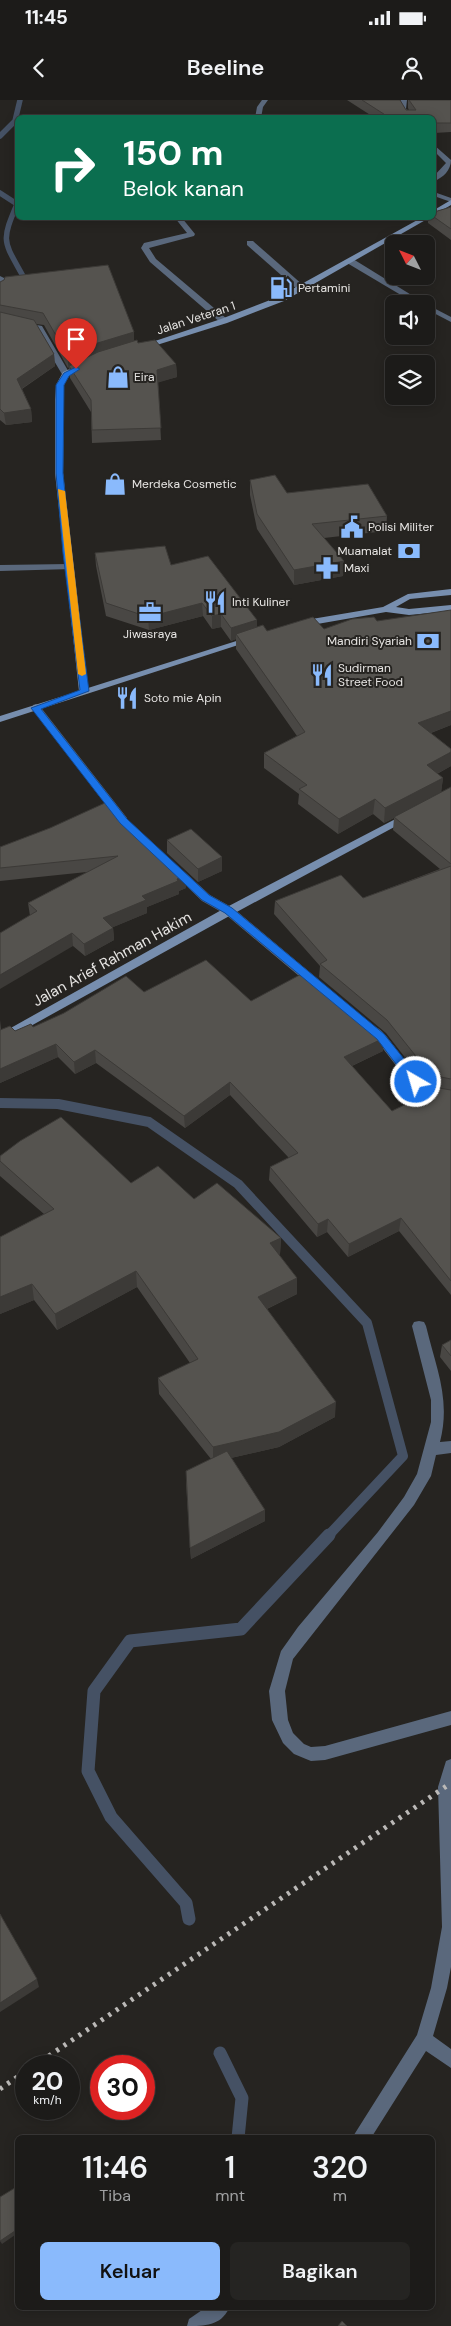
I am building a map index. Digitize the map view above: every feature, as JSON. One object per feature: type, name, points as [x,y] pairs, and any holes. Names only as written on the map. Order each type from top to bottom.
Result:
[{"type":"street","points":[[259,115],[260,107],[265,100]]},
{"type":"street","points":[[404,100],[403,109],[408,115]]},
{"type":"street","points":[[436,149],[450,163],[440,176],[436,178]]},
{"type":"street","points":[[436,195],[451,201]]},
{"type":"street","points":[[436,212],[451,201]]},
{"type":"street","points":[[180,220],[191,234],[147,245],[144,248],[153,260],[224,321]]},
{"type":"street","name":"Jalan Veteran 1","points":[[129,351],[224,321],[269,304],[422,220]]},
{"type":"street","points":[[250,243],[301,288]]},
{"type":"street","points":[[350,261],[407,295]]},
{"type":"street","points":[[0,278],[0,290]]},
{"type":"street","points":[[435,311],[451,320]]},
{"type":"street","points":[[0,320],[39,328],[66,374]]},
{"type":"street","points":[[84,691],[59,473],[60,385],[66,374],[95,361]]},
{"type":"street","points":[[0,568],[69,567]]},
{"type":"street","points":[[386,609],[408,597],[451,592]]},
{"type":"street","points":[[293,626],[386,609],[409,612],[451,608]]},
{"type":"street","points":[[0,719],[264,635]]},
{"type":"street","points":[[36,708],[130,827]]},
{"type":"street","name":"Jalan Arief Rahman Hakim","points":[[0,1039],[229,911],[417,811]]},
{"type":"street","points":[[164,859],[206,898],[229,911],[328,993]]},
{"type":"street","points":[[366,1024],[381,1037],[416,1082],[431,1094],[451,1098]]},
{"type":"street","points":[[419,1326],[438,1400],[438,1422],[424,1476],[409,1502],[383,1536],[303,1632],[286,1656],[277,1690],[280,1720],[288,1738],[299,1749],[311,1754],[325,1753],[451,1718]]},
{"type":"street","points":[[432,1449],[451,1447]]},
{"type":"street","points":[[363,2135],[424,2039],[439,1988],[450,1927],[446,1787],[451,1766]]},
{"type":"street","points":[[424,2039],[450,2057]]},
{"type":"street","points":[[196,2326],[217,2310]]},
{"type":"building","points":[[362,100],[400,100],[406,110],[416,110],[409,100],[451,100],[451,123],[436,123],[436,115],[385,115]]},
{"type":"building","points":[[451,207],[451,229],[436,218],[436,211]]},
{"type":"building","points":[[108,265],[134,332],[91,345],[68,356],[43,313],[0,305],[0,282],[5,277]]},
{"type":"building","points":[[0,312],[34,320],[54,354],[17,379],[31,409],[4,413],[0,409]]},
{"type":"building","points":[[137,340],[138,343],[155,340],[176,364],[157,370],[161,428],[92,430],[91,400],[69,366],[98,352]]},
{"type":"building","points":[[275,475],[287,493],[368,484],[387,516],[312,524],[344,561],[294,570],[257,514],[250,480]]},
{"type":"building","points":[[165,546],[171,565],[208,556],[257,620],[231,628],[221,614],[212,616],[202,603],[148,617],[106,603],[95,553]]},
{"type":"building","points":[[451,610],[451,711],[418,723],[451,749],[451,752],[427,765],[443,778],[385,808],[375,799],[339,819],[299,789],[307,785],[264,753],[305,732],[236,634],[263,625],[267,631],[313,617],[324,629],[352,619],[374,617],[377,621]]},
{"type":"building","points":[[451,787],[451,864],[394,817]]},
{"type":"building","points":[[107,802],[185,875],[177,879],[178,881],[142,896],[146,900],[103,918],[113,928],[84,944],[72,933],[0,975],[0,933],[37,911],[28,903],[118,856],[0,868],[0,847],[50,828]]},
{"type":"building","points":[[191,829],[222,857],[198,869],[167,840]]},
{"type":"building","points":[[451,866],[451,1079],[436,1076],[423,1065],[387,1020],[320,964],[327,960],[275,901],[341,875],[363,898]]},
{"type":"building","points":[[206,960],[251,1001],[307,971],[377,1029],[384,1038],[344,1057],[392,1111],[439,1088],[451,1090],[451,1281],[401,1218],[349,1244],[328,1219],[318,1224],[270,1167],[298,1153],[230,1082],[184,1116],[95,1050],[74,1062],[56,1044],[0,1069],[0,1030],[10,1026],[15,1031],[31,1024],[33,1027],[64,1013],[126,976],[144,992]]},
{"type":"building","points":[[61,1117],[131,1183],[158,1166],[194,1199],[217,1183],[281,1238],[270,1243],[297,1278],[258,1297],[336,1402],[279,1432],[213,1447],[158,1378],[198,1359],[136,1271],[55,1314],[32,1284],[0,1297],[0,1237],[54,1209],[0,1161],[0,1156],[20,1141]]},
{"type":"building","points":[[451,1340],[451,1356],[442,1345]]},
{"type":"building","points":[[227,1451],[265,1510],[190,1548],[186,1471]]},
{"type":"building","points":[[0,1914],[37,1979],[0,2003]]},
{"type":"building","points":[[15,2188],[15,2231],[0,2241],[0,2197]]},
{"type":"building","points":[[342,2321],[347,2326],[338,2326]]},
{"type":"waterway","points":[[16,115],[20,100]]},
{"type":"waterway","points":[[0,136],[15,121]]},
{"type":"waterway","points":[[0,193],[15,203]]},
{"type":"waterway","points":[[15,209],[8,226],[6,241],[11,255],[23,276],[16,283]]},
{"type":"waterway","points":[[0,1103],[58,1104],[149,1122],[238,1184],[367,1323],[403,1456],[328,1536]]},
{"type":"waterway","points":[[189,1919],[186,1903],[111,1817],[88,1771],[94,1691],[130,1641],[241,1629],[329,1535]]},
{"type":"waterway","points":[[220,2053],[242,2098],[238,2135]]},
{"type":"railway","points":[[50,2055],[451,1783]]},
{"type":"railway","points":[[0,2089],[15,2079]]},
{"type":"slow traffic","points":[[61,491],[82,674]]},
{"type":"place","name":"Pertamini","points":[[281,288]]},
{"type":"place","name":"Eira","points":[[118,377]]},
{"type":"place","name":"Merdeka Cosmetic","points":[[115,484]]},
{"type":"place","name":"Polisi Militer","points":[[352,527]]},
{"type":"place","name":"Muamalat","points":[[409,551]]},
{"type":"place","name":"Maxi","points":[[327,568]]},
{"type":"place","name":"Inti Kuliner","points":[[215,602]]},
{"type":"place","name":"Jiwasraya","points":[[150,612]]},
{"type":"place","name":"Mandiri Syariah","points":[[428,641]]},
{"type":"place","name":"Sudirman Street Food","points":[[322,675]]},
{"type":"place","name":"Soto mie Apin","points":[[127,698]]},
{"type":"route","points":[[76,369],[66,374],[60,385],[59,473],[84,691],[36,708],[123,821],[206,898],[229,911],[381,1037],[416,1082]]}]
